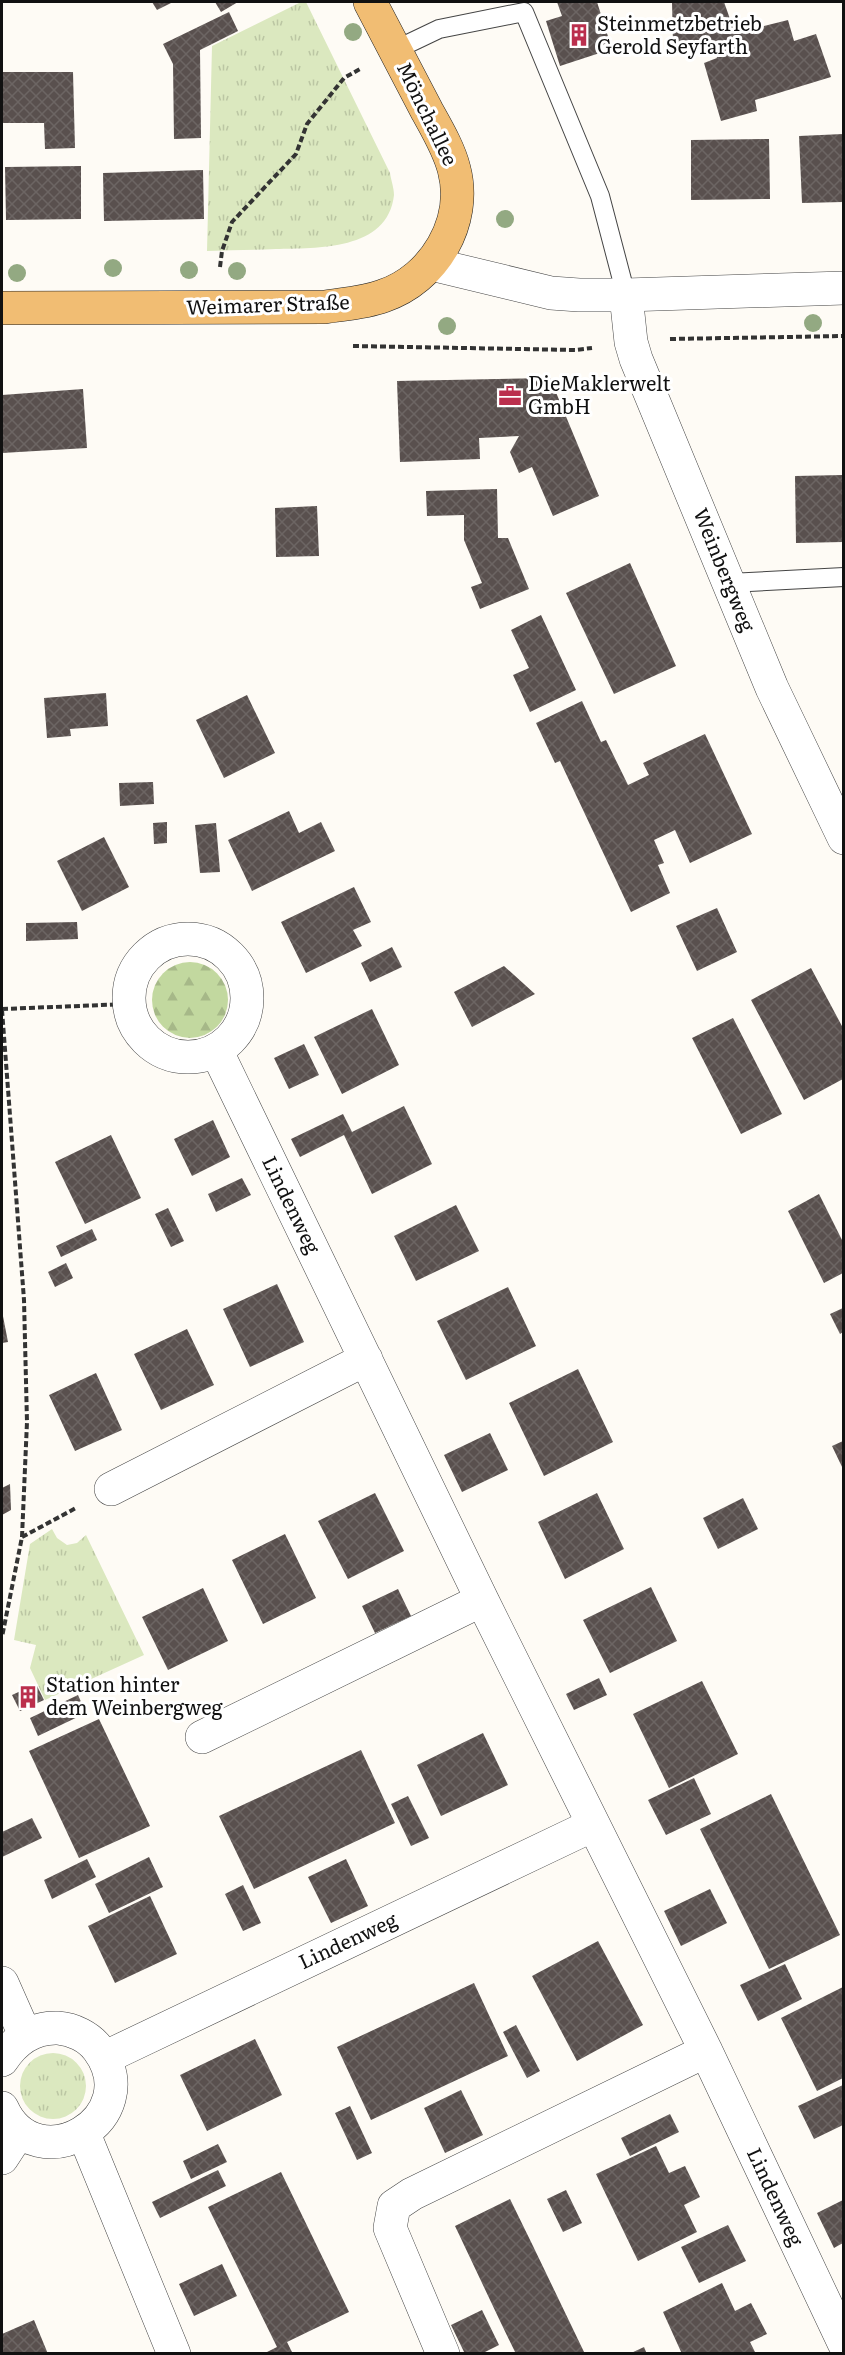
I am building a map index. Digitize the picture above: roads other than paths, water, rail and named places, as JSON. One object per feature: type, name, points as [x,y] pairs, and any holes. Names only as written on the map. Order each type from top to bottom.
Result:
[{"type":"main road","name":"Mönchallee","points":[[370,2],[441,137],[454,168],[457,183],[455,212],[448,237],[431,264]]},
{"type":"main road","name":"Weimarer Straße","points":[[2,308],[325,307],[364,302],[385,296],[418,277],[431,264]]},
{"type":"street","points":[[431,264],[551,293],[626,295],[843,288]]},
{"type":"street","name":"Weinbergweg","points":[[626,295],[631,342],[772,688],[843,838]]},
{"type":"street","points":[[189,939],[208,942],[225,951],[238,965],[246,983],[247,1003],[242,1022],[231,1038],[216,1050],[198,1057],[178,1056],[160,1050],[145,1038],[134,1023],[129,1004],[131,984],[139,966],[152,952],[169,942],[189,939]]},
{"type":"street","name":"Lindenweg","points":[[216,1050],[593,1825],[706,2051],[843,2343]]},
{"type":"street","points":[[111,1489],[366,1359]]},
{"type":"street","points":[[202,1737],[483,1600]]},
{"type":"street","name":"Lindenweg","points":[[104,2058],[593,1825]]},
{"type":"street","points":[[2,1983],[25,2035]]},
{"type":"street","points":[[2,2060],[10,2047],[25,2035],[42,2029],[61,2028],[78,2033],[93,2043],[104,2058],[110,2074],[111,2091],[106,2108],[97,2122],[84,2134],[51,2143],[7,2133]]},
{"type":"street","points":[[443,2354],[390,2228],[394,2206],[412,2194],[706,2051]]},
{"type":"street","points":[[84,2134],[174,2354]]},
{"type":"lane","points":[[395,50],[439,29],[524,12],[600,196],[626,295]]},
{"type":"lane","points":[[729,583],[843,577]]},
{"type":"place","name":"Steinmetzbetrieb Gerold Seyfarth","points":[[579,35]]},
{"type":"place","name":"DieMaklerwelt GmbH","points":[[510,396]]},
{"type":"place","name":"Station hinter dem Weinbergweg","points":[[28,1697]]}]
